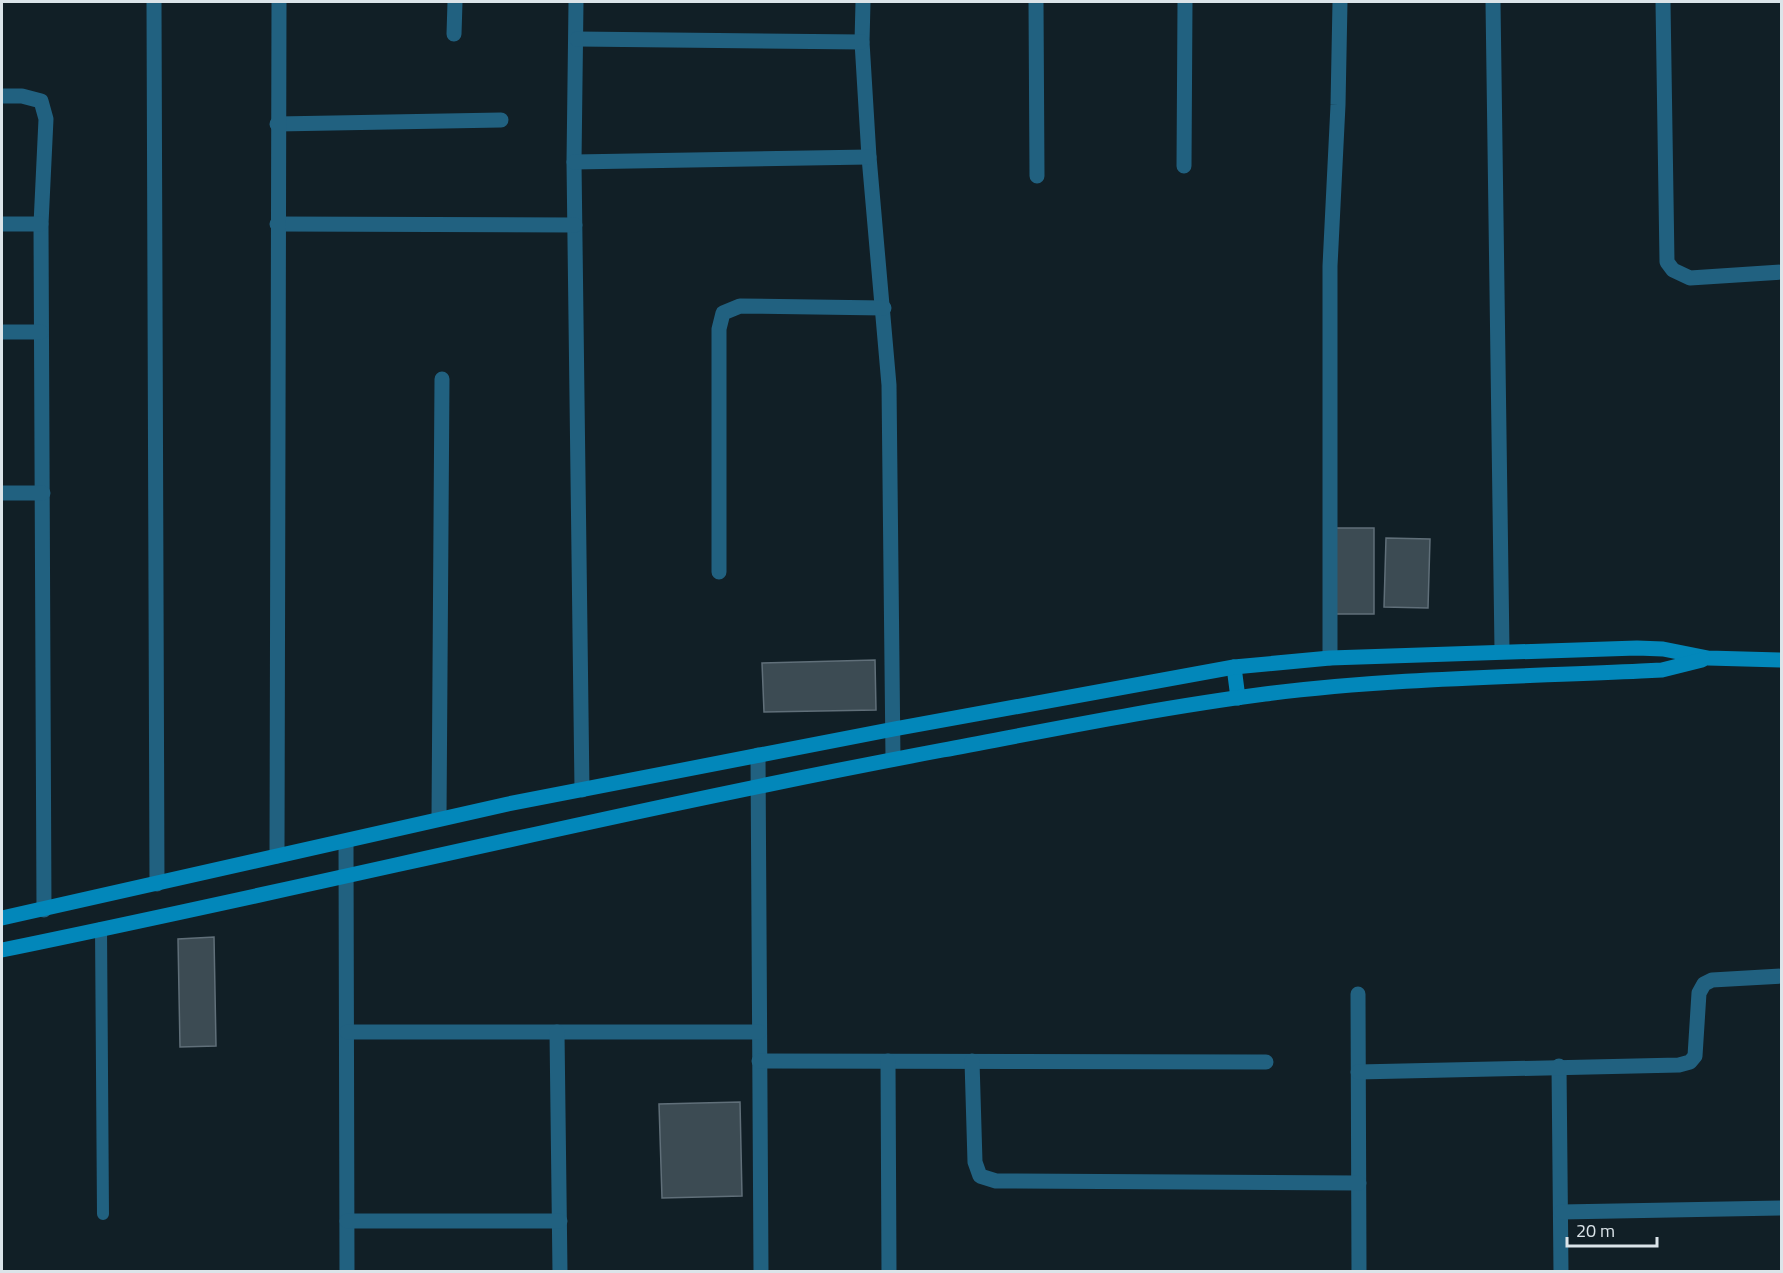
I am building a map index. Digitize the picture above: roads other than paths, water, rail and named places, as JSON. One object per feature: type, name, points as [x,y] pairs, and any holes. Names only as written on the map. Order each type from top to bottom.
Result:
[{"type":"street","points":[[154,2],[157,884]]},
{"type":"street","points":[[277,856],[279,2]]},
{"type":"street","points":[[454,34],[455,2]]},
{"type":"street","points":[[576,2],[574,162],[582,790]]},
{"type":"street","points":[[863,2],[862,42],[869,158],[889,385],[893,759]]},
{"type":"street","points":[[1036,2],[1037,176]]},
{"type":"street","points":[[1184,166],[1185,2]]},
{"type":"street","points":[[1330,658],[1330,266],[1338,126],[1340,2]]},
{"type":"street","points":[[1493,2],[1502,650]]},
{"type":"street","points":[[1663,2],[1667,262],[1673,270],[1690,278],[1782,272]]},
{"type":"street","points":[[577,39],[862,42]]},
{"type":"street","points":[[2,96],[22,96],[41,101],[46,119],[41,224],[44,910]]},
{"type":"street","points":[[277,124],[501,120]]},
{"type":"street","points":[[574,162],[869,158]]},
{"type":"street","points":[[2,224],[41,224]]},
{"type":"street","points":[[277,224],[575,225]]},
{"type":"street","points":[[720,572],[719,329],[723,313],[740,306],[884,308]]},
{"type":"street","points":[[2,332],[41,332]]},
{"type":"street","points":[[439,818],[442,379]]},
{"type":"street","points":[[2,493],[43,493]]},
{"type":"street","points":[[2,918],[346,842],[439,818],[894,729],[1234,667],[1330,658],[1502,650],[1637,648],[1663,649],[1708,658],[1782,660]]},
{"type":"street","points":[[2,950],[346,877],[584,822],[759,786],[893,759],[1238,698],[1455,678],[1662,670],[1708,658]]},
{"type":"street","points":[[1234,667],[1238,698]]},
{"type":"street","points":[[758,755],[761,1272]]},
{"type":"street","points":[[346,842],[347,1272]]},
{"type":"street","points":[[1358,1072],[1679,1065],[1690,1062],[1698,1048],[1699,993],[1704,984],[1712,980],[1782,976]]},
{"type":"street","points":[[1358,994],[1359,1272]]},
{"type":"street","points":[[347,1032],[759,1032]]},
{"type":"street","points":[[557,1032],[560,1272]]},
{"type":"street","points":[[759,1061],[1266,1062]]},
{"type":"street","points":[[888,1061],[889,1272]]},
{"type":"street","points":[[972,1061],[975,1162],[980,1176],[996,1181],[1359,1183]]},
{"type":"street","points":[[1559,1066],[1561,1272]]},
{"type":"street","points":[[1561,1212],[1782,1208]]},
{"type":"street","points":[[347,1221],[560,1221]]},
{"type":"lane","points":[[101,928],[103,1214]]}]
